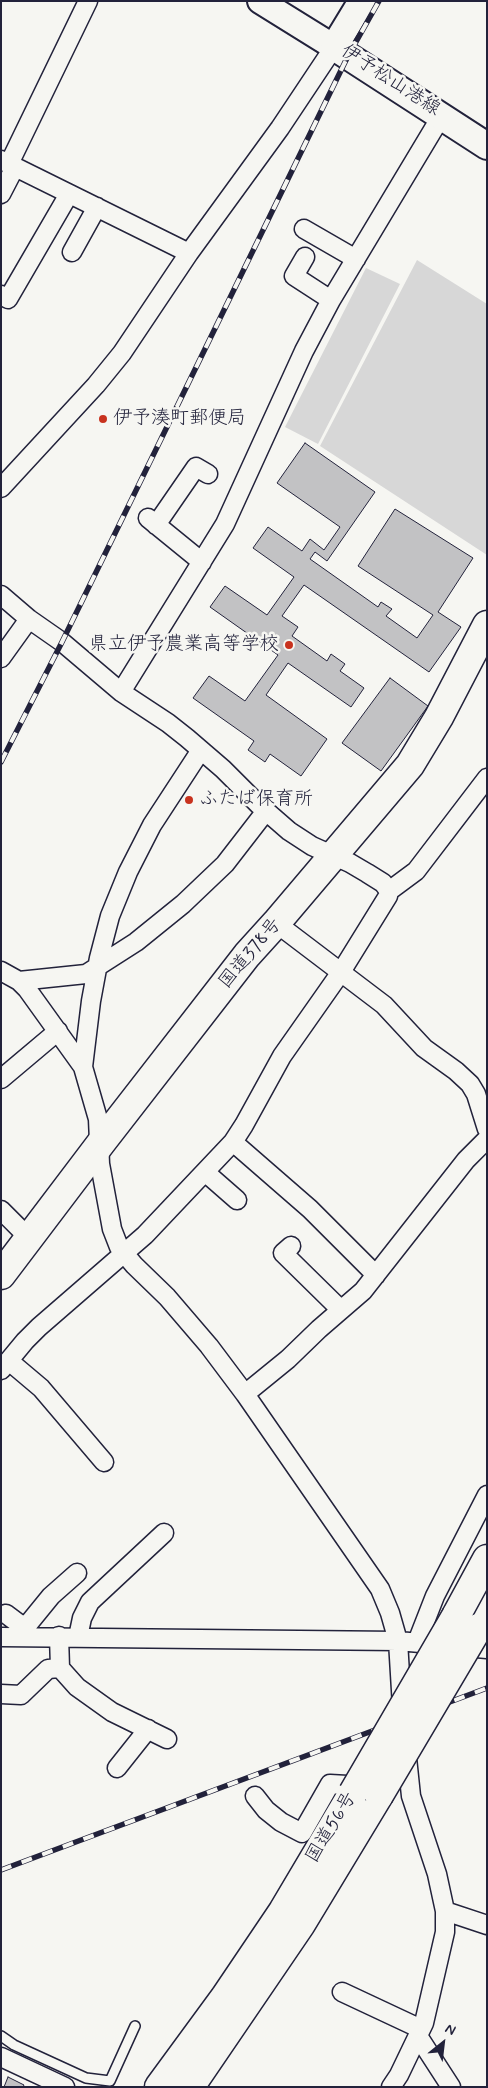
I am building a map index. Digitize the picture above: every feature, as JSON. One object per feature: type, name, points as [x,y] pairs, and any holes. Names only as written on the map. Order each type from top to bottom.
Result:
[{"type":"highway","name":"国道378号","points":[[1,1275],[247,956],[410,765],[439,717],[487,625]]},
{"type":"highway","name":"国道56号","points":[[159,2087],[225,1997],[282,1911],[366,1794],[477,1626],[487,1559]]},
{"type":"highway","name":"国道56号","points":[[190,2087],[301,1924],[366,1794]]},
{"type":"main road","name":"伊予松山港線","points":[[362,1],[334,47],[442,115],[487,146]]},
{"type":"street","points":[[1,194],[8,164],[88,1]]},
{"type":"street","points":[[1,488],[96,385],[122,353],[189,253],[280,128],[334,47],[260,1]]},
{"type":"street","points":[[122,692],[225,524],[304,351],[331,300],[442,115]]},
{"type":"street","points":[[8,164],[189,253]]},
{"type":"street","points":[[1,295],[8,299],[69,194]]},
{"type":"street","points":[[72,252],[96,207]]},
{"type":"street","points":[[304,229],[356,258]]},
{"type":"street","points":[[305,257],[294,276],[331,300]]},
{"type":"street","points":[[202,562],[152,521],[196,467],[208,474]]},
{"type":"street","points":[[1,595],[122,692],[168,723],[201,750],[224,769],[289,831],[312,846],[350,862],[383,883],[389,891]]},
{"type":"street","points":[[1,658],[29,619]]},
{"type":"street","points":[[83,1067],[91,1001],[110,916],[128,872],[152,825],[201,750]]},
{"type":"street","points":[[104,1462],[41,1388],[5,1365],[39,1327],[151,1228],[233,1142],[290,1044],[342,972],[388,896],[389,891],[416,871],[451,822],[487,778]]},
{"type":"street","points":[[19,981],[86,974],[136,942],[183,904],[225,864],[266,811]]},
{"type":"street","points":[[276,923],[384,1005],[424,1048],[456,1070],[470,1084],[476,1094],[487,1129]]},
{"type":"street","points":[[1,971],[19,981],[83,1067],[98,1119],[101,1143],[100,1164],[112,1229],[119,1247],[167,1297],[209,1346],[245,1394],[380,1589],[390,1612],[398,1641],[410,1789],[437,1874],[445,1911],[445,1932],[419,2033],[399,2075],[391,2087]]},
{"type":"street","points":[[1,1079],[58,1031]]},
{"type":"street","points":[[245,1394],[288,1359],[363,1292],[466,1160],[487,1139]]},
{"type":"street","points":[[233,1142],[310,1209],[376,1275]]},
{"type":"street","points":[[205,1172],[237,1200]]},
{"type":"street","points":[[1,1210],[29,1238]]},
{"type":"street","points":[[291,1246],[283,1253],[341,1310]]},
{"type":"street","points":[[417,1642],[435,1596],[487,1496]]},
{"type":"street","points":[[78,1636],[82,1618],[90,1602],[164,1533]]},
{"type":"street","points":[[4,1611],[18,1623],[24,1625],[29,1623],[51,1596],[77,1573]]},
{"type":"street","points":[[4,1611],[4,1636],[417,1642],[477,1626]]},
{"type":"street","points":[[59,1636],[60,1668],[77,1687],[112,1712],[167,1739]]},
{"type":"street","points":[[1,1694],[21,1695],[48,1669],[60,1668]]},
{"type":"street","points":[[117,1768],[148,1729]]},
{"type":"street","points":[[255,1796],[266,1810],[281,1822],[302,1833],[330,1784],[410,1789]]},
{"type":"street","points":[[445,1911],[487,1925]]},
{"type":"street","points":[[342,1992],[419,2033],[451,2087]]},
{"type":"street","points":[[1,2057],[65,2087]]},
{"type":"lane","points":[[1,2036],[14,2045],[86,2078],[110,2081],[135,2026]]},
{"type":"shaded area","points":[[417,260],[487,304],[487,555],[320,446]]},
{"type":"shaded area","points":[[366,268],[400,284],[318,444],[285,427]]},
{"type":"building","points":[[305,443],[375,492],[327,561],[315,552],[310,559],[378,607],[381,602],[392,609],[386,616],[417,638],[433,615],[358,566],[395,509],[473,558],[438,612],[461,627],[429,672],[304,585],[282,616],[298,627],[292,636],[327,661],[331,654],[345,664],[340,671],[364,688],[351,707],[288,663],[266,695],[327,739],[301,776],[270,754],[265,762],[248,750],[254,741],[193,698],[209,676],[245,701],[278,655],[210,607],[225,586],[267,615],[294,577],[253,548],[268,527],[302,551],[310,539],[324,550],[340,527],[277,483]]},
{"type":"building","points":[[390,678],[428,706],[381,771],[342,743]]},
{"type":"building","points":[[8,2077],[24,2085],[23,2087],[4,2087]]},
{"type":"railway","points":[[1,762],[62,642],[348,56],[379,1]]},
{"type":"railway","points":[[1,1870],[487,1688]]},
{"type":"place","name":"伊予湊町郵便局","points":[[103,419]]},
{"type":"place","name":"県立伊予農業高等学校","points":[[289,645]]},
{"type":"place","name":"ふたば保育所","points":[[189,800]]}]
